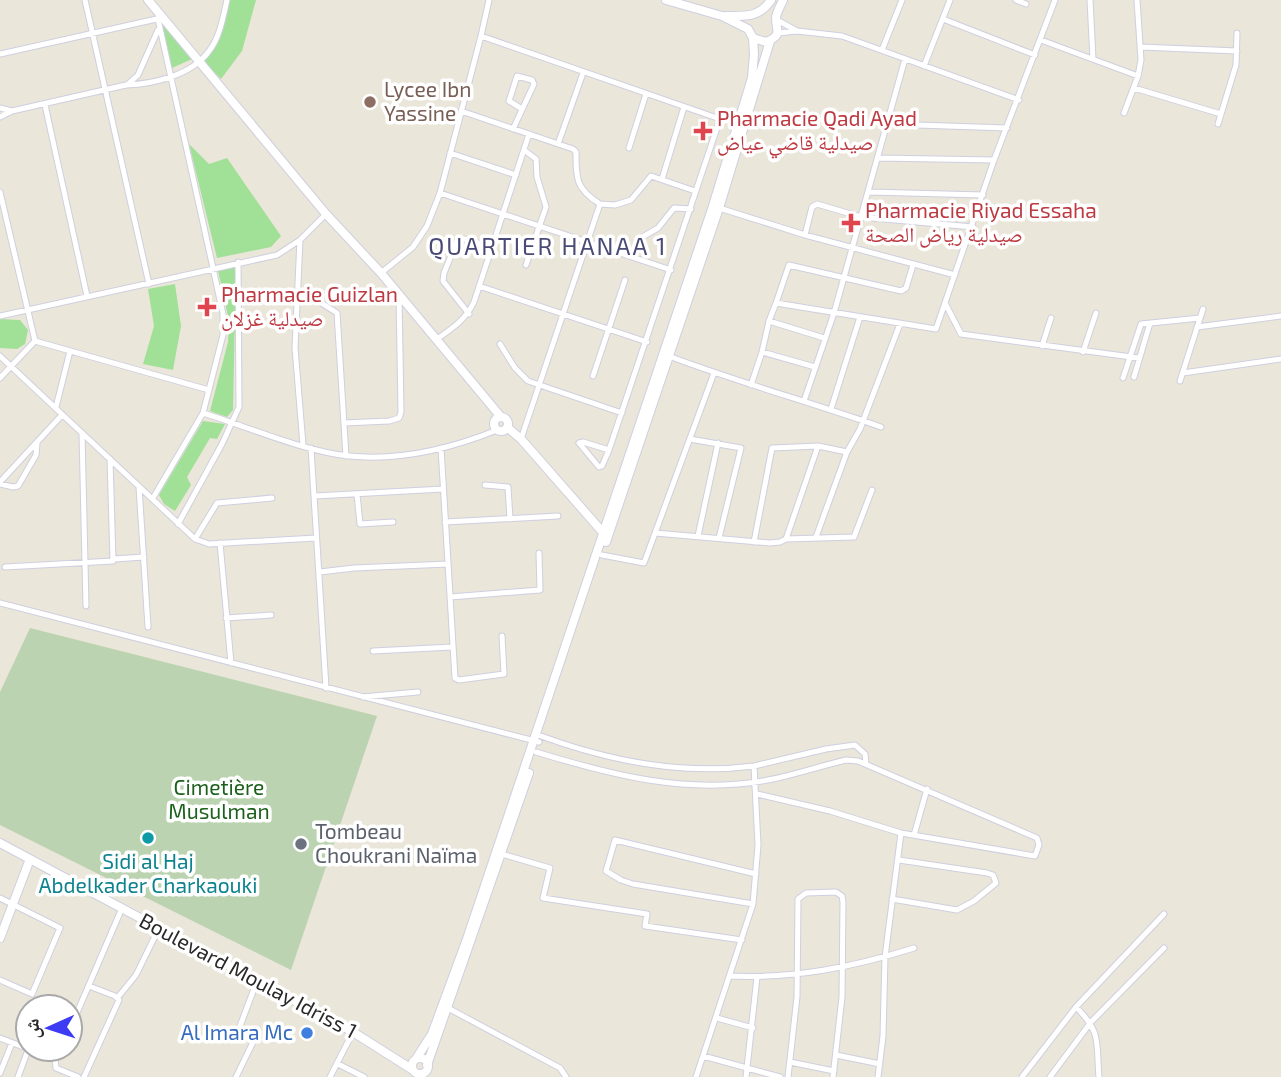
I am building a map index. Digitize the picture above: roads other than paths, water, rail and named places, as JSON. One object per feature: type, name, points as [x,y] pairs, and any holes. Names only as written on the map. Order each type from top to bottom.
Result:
[{"type":"main road","points":[[666,0],[722,16],[748,29],[753,38],[752,78],[716,207]]},
{"type":"main road","points":[[748,29],[756,14],[771,0]]},
{"type":"main road","points":[[445,1007],[415,1060],[418,1074],[425,1072],[538,740],[770,41],[778,33],[776,19],[783,0]]},
{"type":"main road","points":[[153,2],[160,18],[326,214],[381,273],[500,417],[507,420],[507,427]]},
{"type":"main road","points":[[722,16],[766,12],[776,19]]},
{"type":"main road","points":[[753,38],[761,42],[770,41]]},
{"type":"main road","points":[[500,417],[494,424],[497,430],[502,431],[507,427]]},
{"type":"main road","points":[[507,427],[522,439],[605,535],[602,555],[582,605]]},
{"type":"main road","points":[[499,853],[538,740]]},
{"type":"main road","name":"Boulevard Moulay Idriss 1","points":[[0,843],[354,1032],[418,1074]]},
{"type":"main road","points":[[0,938],[30,859]]},
{"type":"main road","name":"Boulevard Moulay Idriss 1","points":[[385,1051],[415,1060],[423,1059],[436,1077]]},
{"type":"street","points":[[85,0],[149,284]]},
{"type":"street","points":[[0,117],[12,111],[169,78],[200,62],[210,51],[218,35],[228,0]]},
{"type":"street","points":[[381,273],[413,247],[427,226],[440,193],[489,0]]},
{"type":"street","points":[[882,50],[901,0]]},
{"type":"street","points":[[924,66],[950,0]]},
{"type":"street","points":[[1017,0],[1026,4]]},
{"type":"street","points":[[776,303],[936,329],[995,159],[1055,0]]},
{"type":"street","points":[[1090,0],[1093,59]]},
{"type":"street","points":[[1124,113],[1138,76],[1140,47],[1137,0]]},
{"type":"street","points":[[0,54],[160,18],[159,27],[138,75],[126,85]]},
{"type":"street","points":[[776,19],[797,31]]},
{"type":"street","points":[[943,19],[1035,55]]},
{"type":"street","points":[[153,498],[203,413],[223,335],[223,314],[159,27]]},
{"type":"street","points":[[778,33],[797,31],[837,35],[1019,100]]},
{"type":"street","points":[[1217,124],[1236,65],[1237,33]]},
{"type":"street","points":[[481,36],[717,117],[721,121],[695,191],[647,342],[609,450],[601,467],[579,443],[609,450]]},
{"type":"street","points":[[1041,40],[1138,76]]},
{"type":"street","points":[[1140,47],[1237,51]]},
{"type":"street","points":[[804,401],[834,313],[905,59]]},
{"type":"street","points":[[558,144],[583,72]]},
{"type":"street","points":[[513,129],[522,109],[534,82],[517,76],[509,101],[522,109]]},
{"type":"street","points":[[1133,88],[1221,114]]},
{"type":"street","points":[[629,148],[646,94]]},
{"type":"street","points":[[45,105],[87,296]]},
{"type":"street","points":[[662,179],[684,107]]},
{"type":"street","points":[[0,108],[12,111]]},
{"type":"street","points":[[461,111],[575,150],[575,170],[580,187],[600,204],[615,205],[631,200],[637,196],[648,177],[654,176],[695,191]]},
{"type":"street","points":[[887,124],[1007,128]]},
{"type":"street","points":[[437,339],[468,314],[529,134]]},
{"type":"street","points":[[524,150],[536,159],[537,177],[546,203],[526,265]]},
{"type":"street","points":[[450,153],[516,176]]},
{"type":"street","points":[[878,158],[995,159]]},
{"type":"street","points":[[869,191],[984,195]]},
{"type":"street","points":[[440,193],[671,270]]},
{"type":"street","points":[[0,196],[35,341]]},
{"type":"street","points":[[522,439],[600,204]]},
{"type":"street","points":[[805,235],[814,205],[861,217],[973,227]]},
{"type":"street","points":[[716,207],[805,235],[955,275]]},
{"type":"street","points":[[633,257],[639,239],[658,228],[674,208],[691,209]]},
{"type":"street","points":[[0,316],[276,255],[300,240],[326,214]]},
{"type":"street","points":[[468,314],[446,287],[444,273],[457,241],[464,239],[492,247]]},
{"type":"street","points":[[300,240],[295,348],[303,445]]},
{"type":"street","points":[[177,524],[222,444],[239,407],[238,262]]},
{"type":"street","points":[[751,385],[769,321],[789,265],[901,291],[906,288],[913,265]]},
{"type":"street","points":[[593,376],[625,280]]},
{"type":"street","points":[[479,286],[647,342]]},
{"type":"street","points":[[297,295],[323,304],[337,313],[346,456]]},
{"type":"street","points":[[344,423],[399,418],[399,295]]},
{"type":"street","points":[[945,303],[961,334],[1139,358]]},
{"type":"street","points":[[1180,381],[1203,309]]},
{"type":"street","points":[[1083,352],[1096,313]]},
{"type":"street","points":[[1197,327],[1281,316]]},
{"type":"street","points":[[831,409],[860,317]]},
{"type":"street","points":[[1042,346],[1051,318]]},
{"type":"street","points":[[1123,378],[1140,326],[1200,318]]},
{"type":"street","points":[[769,321],[824,338]]},
{"type":"street","points":[[1134,377],[1150,323]]},
{"type":"street","points":[[816,537],[847,452],[863,421],[900,324]]},
{"type":"street","points":[[35,341],[209,390]]},
{"type":"street","points":[[0,378],[35,341]]},
{"type":"street","points":[[499,345],[522,376],[539,385],[622,413]]},
{"type":"street","points":[[56,407],[70,351]]},
{"type":"street","points":[[762,352],[815,367]]},
{"type":"street","points":[[666,355],[881,427]]},
{"type":"street","points":[[0,356],[195,539],[203,543],[220,543],[316,538]]},
{"type":"street","points":[[1183,373],[1281,359]]},
{"type":"street","points":[[602,555],[644,563],[714,373]]},
{"type":"street","points":[[203,413],[311,448],[346,456],[402,456],[440,448],[497,430]]},
{"type":"street","points":[[37,443],[36,456],[18,486],[0,483],[62,415]]},
{"type":"street","points":[[82,433],[86,606]]},
{"type":"street","points":[[690,439],[741,448],[719,538]]},
{"type":"street","points":[[698,536],[708,478],[718,443]]},
{"type":"street","points":[[754,542],[772,448],[818,446],[847,452]]},
{"type":"street","points":[[786,539],[818,446]]},
{"type":"street","points":[[311,448],[326,688]]},
{"type":"street","points":[[440,448],[455,678],[500,676],[505,671],[502,636]]},
{"type":"street","points":[[110,458],[114,559]]},
{"type":"street","points":[[485,485],[508,487],[510,519]]},
{"type":"street","points":[[139,486],[148,627]]},
{"type":"street","points":[[315,496],[443,489]]},
{"type":"street","points":[[655,533],[778,543],[786,539],[853,537],[872,489]]},
{"type":"street","points":[[357,494],[360,524],[393,522]]},
{"type":"street","points":[[195,539],[217,503],[272,498]]},
{"type":"street","points":[[445,522],[558,516]]},
{"type":"street","points":[[220,543],[231,663]]},
{"type":"street","points":[[450,597],[540,590],[539,553]]},
{"type":"street","points":[[5,567],[111,562],[114,559],[144,557]]},
{"type":"street","points":[[320,572],[448,564]]},
{"type":"street","points":[[0,603],[359,698],[664,766],[728,769],[754,766],[827,748],[855,745],[865,754],[866,764]]},
{"type":"street","points":[[226,618],[271,615]]},
{"type":"street","points":[[373,651],[452,647]]},
{"type":"street","points":[[359,698],[418,692]]},
{"type":"street","points":[[536,752],[602,772],[665,783],[705,785],[755,781],[800,773],[846,760],[866,764],[1032,835],[1037,838],[1039,845],[1035,856],[901,833],[830,811],[757,794]]},
{"type":"street","points":[[696,1077],[753,904],[758,845],[754,766]]},
{"type":"street","points":[[914,835],[926,789]]},
{"type":"street","points":[[878,1077],[885,957],[901,833]]},
{"type":"street","points":[[753,904],[633,884],[606,871],[615,840],[755,874]]},
{"type":"street","points":[[499,853],[550,868],[543,898],[647,914],[645,926],[742,940]]},
{"type":"street","points":[[892,899],[957,910],[996,884],[993,875],[987,873],[899,860]]},
{"type":"street","points":[[788,1077],[797,998],[797,905],[801,895],[806,893],[836,892],[842,896],[842,997],[833,1074],[790,1062]]},
{"type":"street","points":[[0,898],[57,925],[60,931],[32,994],[0,980]]},
{"type":"street","points":[[84,997],[122,908]]},
{"type":"street","points":[[1023,1077],[1076,1007],[1164,914]]},
{"type":"street","points":[[84,1077],[118,998],[136,975],[159,928]]},
{"type":"street","points":[[730,975],[797,975],[842,969],[914,948]]},
{"type":"street","points":[[1050,1077],[1091,1022],[1164,948]]},
{"type":"street","points":[[747,1077],[757,977]]},
{"type":"street","points":[[246,1077],[236,1075],[256,1038],[240,1026],[257,981]]},
{"type":"street","points":[[89,986],[118,998]]},
{"type":"street","points":[[445,1007],[559,1068],[566,1077]]},
{"type":"street","points":[[1076,1007],[1091,1022],[1095,1031],[1099,1077]]},
{"type":"street","points":[[717,1018],[753,1028]]},
{"type":"street","points":[[330,1077],[354,1032]]},
{"type":"street","points":[[0,1038],[12,1043],[0,1073]]},
{"type":"street","points":[[836,1055],[880,1064]]},
{"type":"street","points":[[703,1056],[780,1077]]},
{"type":"street","points":[[53,1077],[55,1063]]},
{"type":"street","points":[[338,1064],[364,1077]]},
{"type":"street","points":[[56,1068],[78,1077]]},
{"type":"place","name":"Lycee Ibn Yassine","points":[[370,102]]},
{"type":"place","name":"Pharmacie Qadi Ayad صيدلية قاضي عياض","points":[[703,131]]},
{"type":"place","name":"Pharmacie Riyad Essaha صيدلية رياض الصحة","points":[[851,223]]},
{"type":"place","name":"Pharmacie Guizlan صيدلية غزلان","points":[[207,307]]},
{"type":"place","name":"Sidi al Haj Abdelkader Charkaouki","points":[[148,838]]},
{"type":"place","name":"Tombeau Choukrani Naïma","points":[[301,844]]},
{"type":"place","name":"Al Imara Mc","points":[[307,1033]]},
{"type":"district","name":"QUARTIER HANAA 1","points":[[548,247]]},
{"type":"park label","name":"Cimetière Musulman","points":[[219,800]]}]
